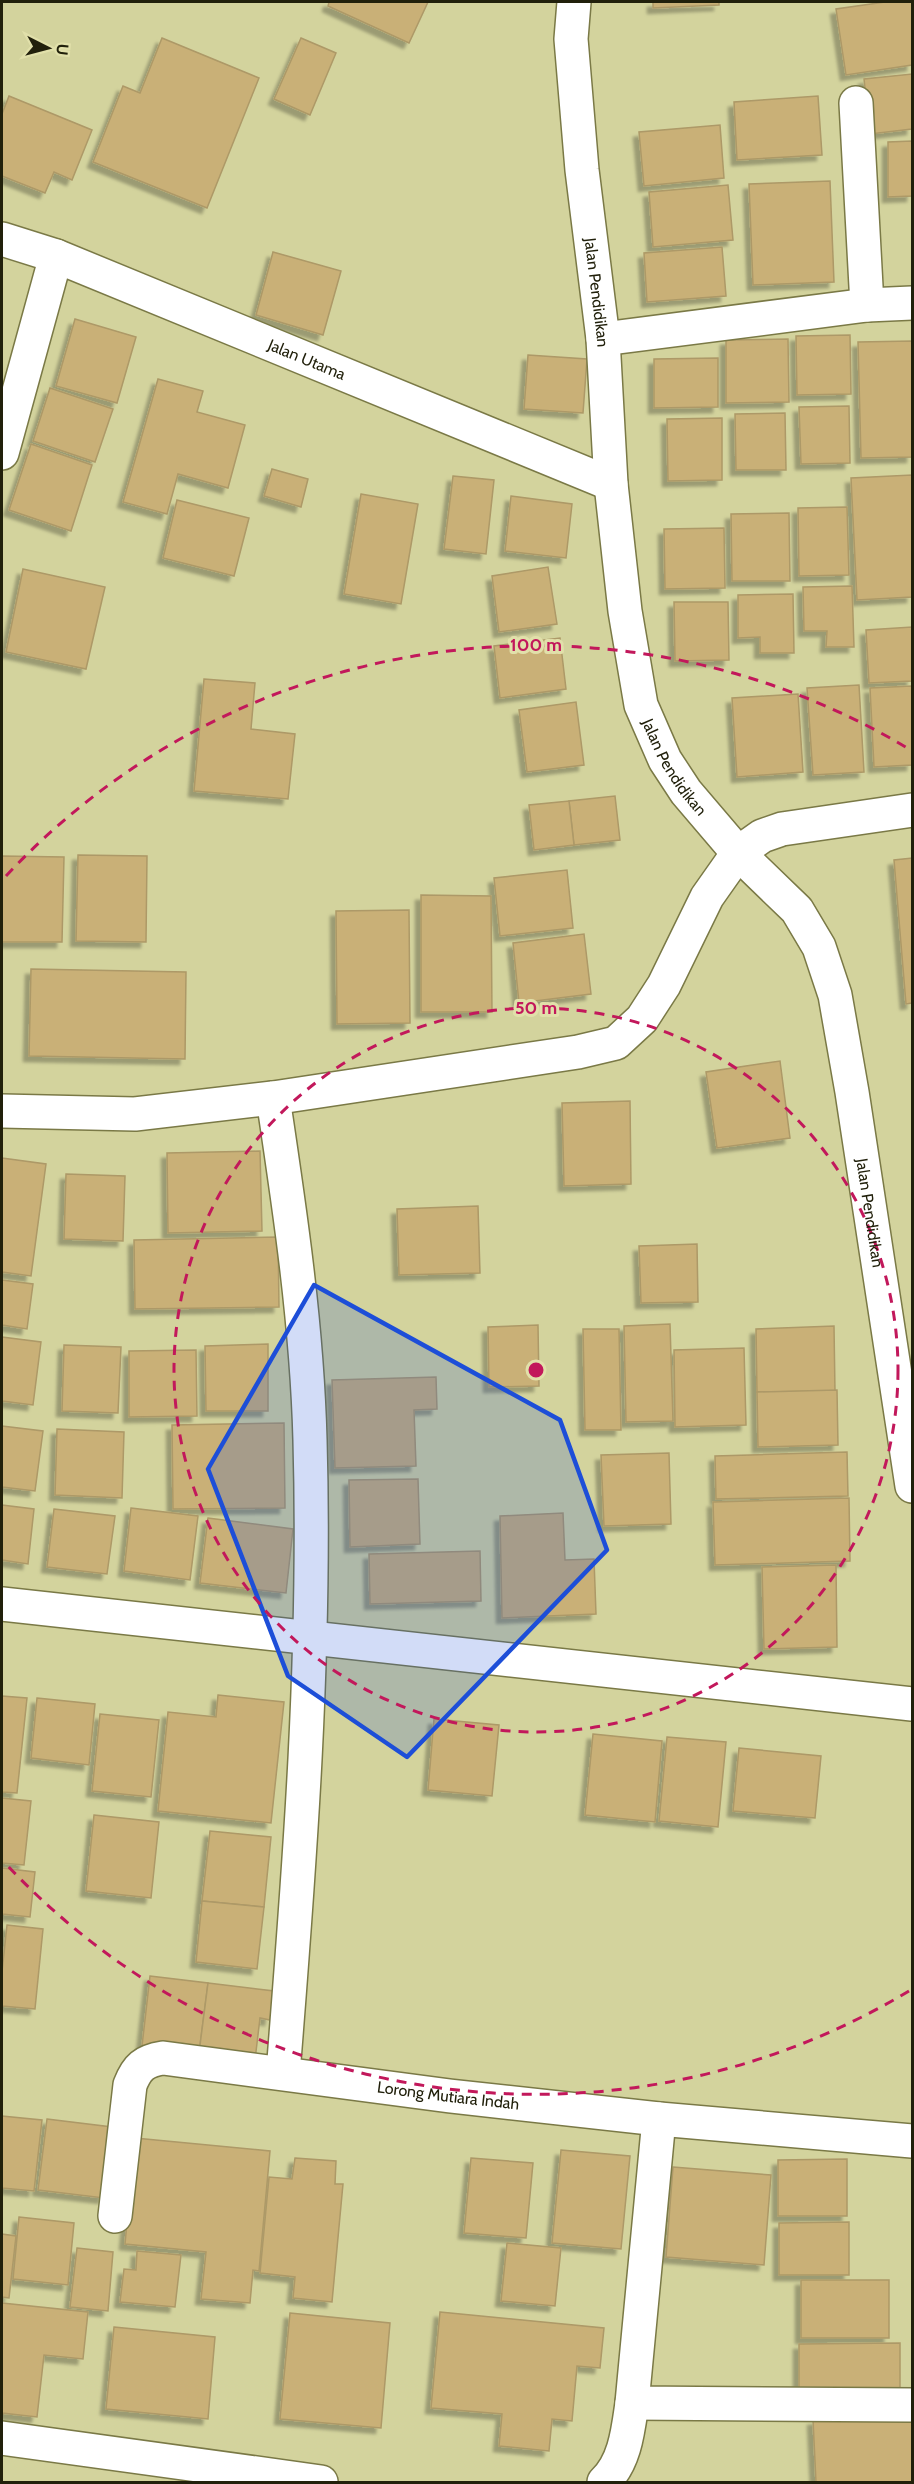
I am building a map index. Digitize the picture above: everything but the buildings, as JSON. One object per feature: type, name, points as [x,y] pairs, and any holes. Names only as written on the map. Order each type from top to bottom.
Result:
[{"type":"street","name":"Jalan Pendidikan","points":[[574,2],[571,39],[581,158],[603,339],[611,484],[625,611],[641,705],[665,760],[686,792],[738,853],[797,910],[819,947],[835,995],[852,1092],[912,1485]]},
{"type":"street","points":[[856,103],[867,305]]},
{"type":"street","name":"Jalan Utama","points":[[2,238],[56,256],[611,484]]},
{"type":"street","points":[[2,453],[56,256]]},
{"type":"street","points":[[603,339],[867,305],[912,303]]},
{"type":"street","points":[[2,1111],[135,1114],[273,1098],[578,1052],[616,1043],[642,1020],[664,986],[707,897],[738,853],[762,836],[782,829],[912,810]]},
{"type":"street","points":[[273,1098],[295,1242],[310,1438],[311,1636],[299,1878],[283,2073]]},
{"type":"street","points":[[2,1604],[311,1636],[912,1704]]},
{"type":"street","name":"Lorong Mutiara Indah","points":[[115,2216],[130,2085],[134,2073],[141,2065],[150,2060],[163,2058],[450,2096],[659,2119],[912,2141]]},
{"type":"street","points":[[604,2482],[616,2467],[627,2438],[659,2119]]},
{"type":"street","points":[[632,2403],[912,2405]]},
{"type":"street","points":[[2,2438],[321,2482]]},
{"type":"highlighted area","points":[[314,1285],[560,1420],[607,1550],[407,1757],[288,1676],[208,1469]]}]
